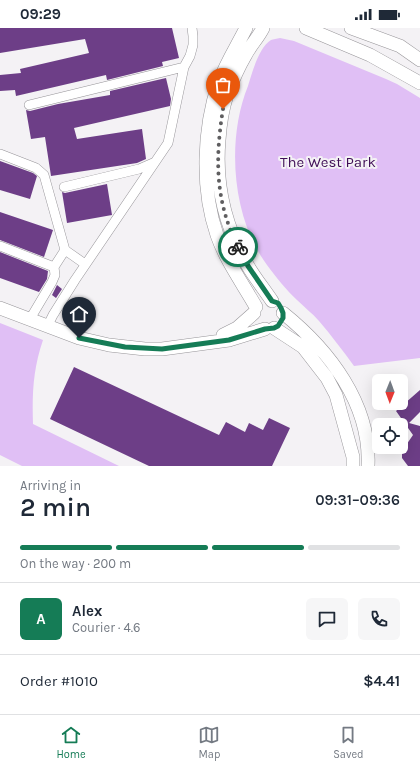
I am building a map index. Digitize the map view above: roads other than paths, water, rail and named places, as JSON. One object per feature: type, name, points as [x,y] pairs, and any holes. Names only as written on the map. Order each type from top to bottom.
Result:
[{"type":"street","points":[[48,325],[64,296],[168,142],[184,67],[190,56],[193,45],[192,28]]},
{"type":"street","points":[[306,28],[370,55],[420,83]]},
{"type":"street","points":[[351,28],[400,46],[420,60]]},
{"type":"street","points":[[265,29],[245,56],[227,95],[220,129],[218,166],[224,214],[248,266],[272,301]]},
{"type":"street","points":[[244,30],[226,66],[214,102],[208,130],[206,179],[211,212],[217,235],[225,254],[255,310],[254,318],[256,323],[260,327],[270,329],[303,347],[327,378],[336,395],[354,457],[353,466]]},
{"type":"street","points":[[29,105],[184,67]]},
{"type":"street","points":[[0,154],[36,168],[44,175],[65,250],[85,264]]},
{"type":"street","points":[[64,187],[139,169],[155,161]]},
{"type":"street","points":[[0,246],[54,267]]},
{"type":"street","points":[[30,319],[52,282],[55,275],[54,267],[65,250]]},
{"type":"street","points":[[209,343],[219,336],[237,328],[263,301],[278,303],[283,313],[305,331],[320,347],[350,392],[362,417],[366,432],[368,466]]},
{"type":"street","points":[[0,308],[79,338],[125,347],[162,349],[229,340],[270,329],[282,322],[283,313]]},
{"type":"park label","name":"The West Park","points":[[328,162]]}]
